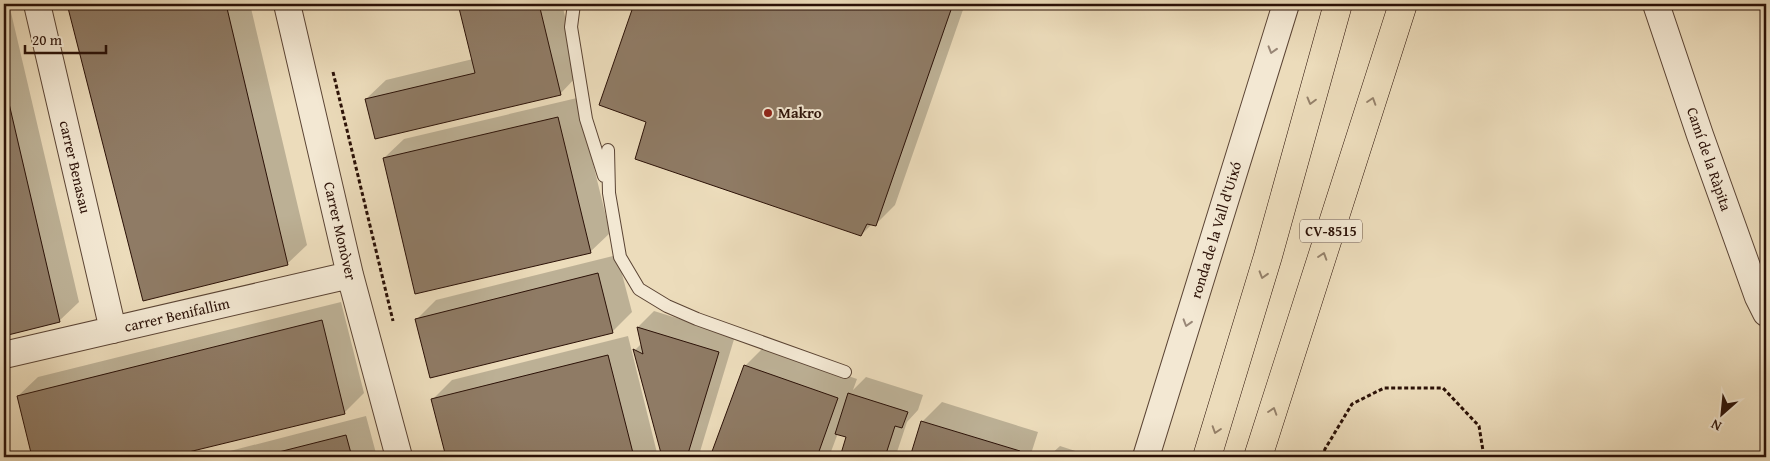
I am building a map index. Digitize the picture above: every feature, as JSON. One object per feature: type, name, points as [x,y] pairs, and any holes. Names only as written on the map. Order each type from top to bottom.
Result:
[{"type":"main road","name":"CV-8515","points":[[1207,457],[1268,256],[1338,4]]},
{"type":"main road","name":"CV-8515","points":[[1258,457],[1403,4]]},
{"type":"street","name":"carrer Benasau","points":[[37,4],[113,330]]},
{"type":"street","name":"Carrer Monòver","points":[[287,4],[350,275],[399,457]]},
{"type":"street","name":"ronda de la Vall d'Uixó","points":[[1146,457],[1286,4]]},
{"type":"street","name":"Camí de la Ràpita","points":[[1656,4],[1754,288],[1766,313]]},
{"type":"street","name":"carrer Benifallim","points":[[4,355],[350,275]]},
{"type":"lane","points":[[574,4],[571,27],[586,119],[609,192],[620,256],[639,289],[667,306],[697,319],[845,372]]},
{"type":"lane","points":[[608,150],[609,192]]},
{"type":"path","points":[[332,70],[393,322]]},
{"type":"path","points":[[1322,457],[1352,404],[1384,388],[1443,388],[1479,426],[1484,457]]},
{"type":"building","points":[[67,4],[226,4],[288,265],[143,301]]},
{"type":"building","points":[[458,4],[539,4],[561,95],[375,139],[365,99],[475,73]]},
{"type":"building","name":"Makro","points":[[634,4],[953,4],[876,226],[867,224],[861,236],[635,159],[646,122],[599,105]]},
{"type":"building","points":[[4,82],[60,322],[4,336]]},
{"type":"building","points":[[558,117],[591,253],[415,294],[383,158]]},
{"type":"building","points":[[598,273],[613,333],[430,378],[415,319]]},
{"type":"building","points":[[322,320],[345,414],[168,457],[32,457],[17,396]]},
{"type":"building","points":[[637,327],[719,352],[687,457],[662,457],[633,349],[643,354]]},
{"type":"building","points":[[608,355],[634,457],[446,457],[431,399]]},
{"type":"building","points":[[744,365],[838,398],[817,457],[710,457]]},
{"type":"building","points":[[848,393],[908,412],[902,428],[895,426],[885,457],[840,457],[846,437],[835,434]]},
{"type":"building","points":[[921,421],[1020,451],[1018,457],[910,457]]},
{"type":"building","points":[[346,435],[352,457],[259,457]]},
{"type":"place","name":"Makro","points":[[768,113]]}]
